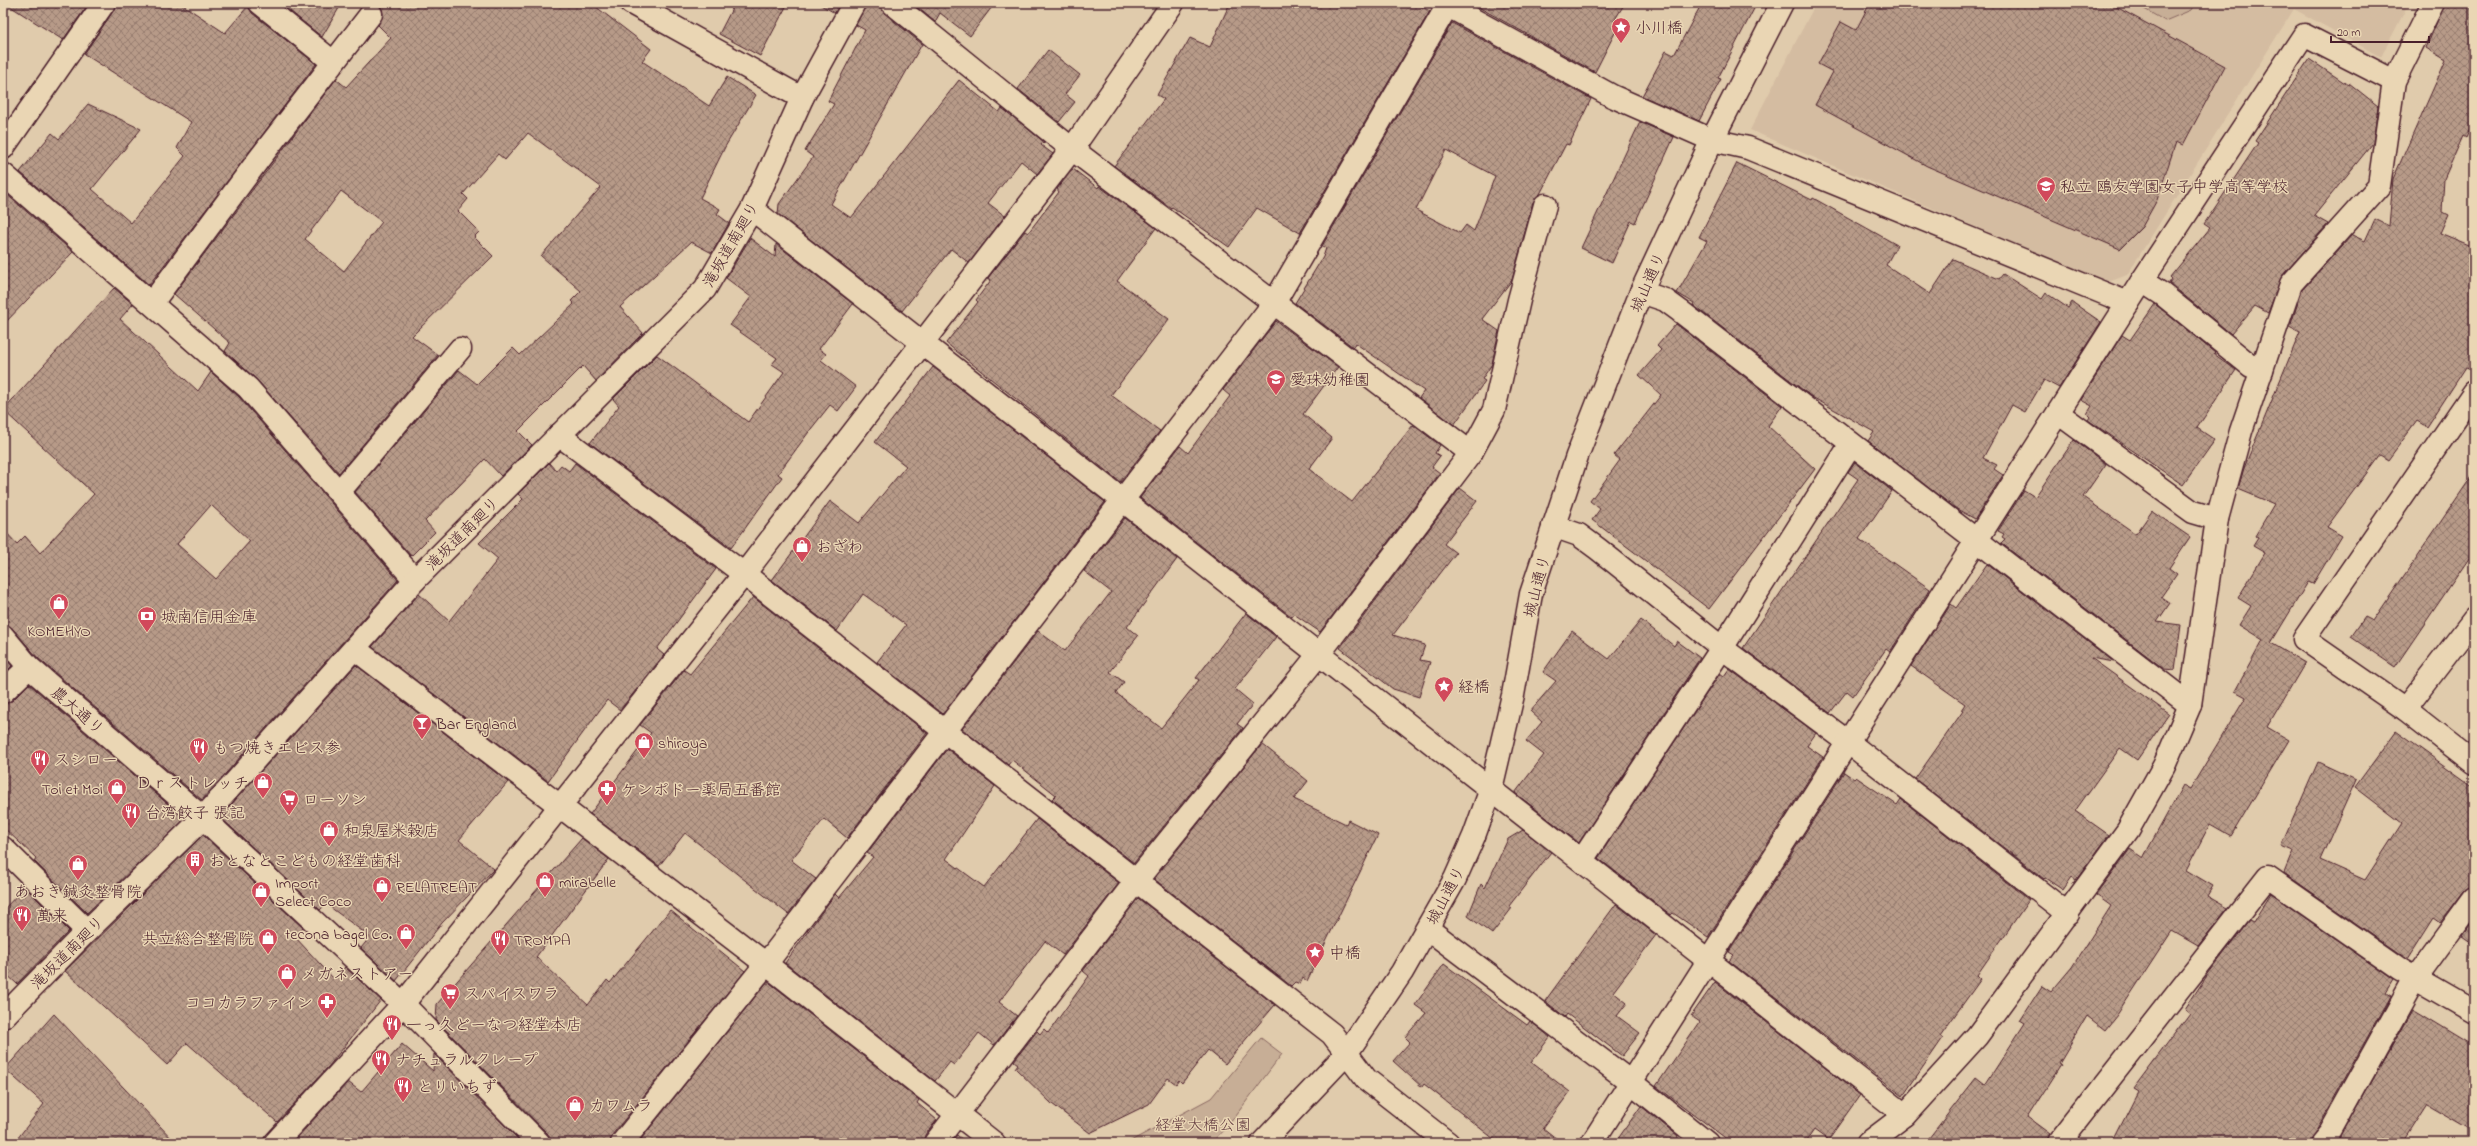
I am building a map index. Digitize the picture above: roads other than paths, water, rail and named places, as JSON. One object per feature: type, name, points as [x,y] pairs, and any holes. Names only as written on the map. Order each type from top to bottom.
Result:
[{"type":"street","points":[[3,148],[104,3]]},
{"type":"street","points":[[260,3],[333,62]]},
{"type":"street","points":[[632,3],[802,98]]},
{"type":"street","name":"滝坂道南廻り","points":[[3,1017],[87,931],[204,818],[415,580],[705,289],[752,209],[802,98],[854,3]]},
{"type":"street","points":[[892,3],[1072,148],[1471,453]]},
{"type":"street","points":[[275,1143],[403,1004],[558,806],[744,574],[1072,148],[1173,3]]},
{"type":"street","name":"城山通り","points":[[1262,1143],[1346,1054],[1402,972],[1455,879],[1474,836],[1491,789],[1513,695],[1531,594],[1553,526],[1641,292],[1712,140],[1782,3]]},
{"type":"street","points":[[1868,1143],[1905,1115],[1977,1036],[2068,914],[2128,830],[2164,766],[2190,705],[2217,519],[2242,431],[2291,284],[2379,186],[2394,80],[2433,3]]},
{"type":"street","points":[[622,1143],[766,964],[1274,303],[1447,4],[1612,96],[1712,140],[1748,148],[2128,303]]},
{"type":"street","points":[[152,303],[333,62],[371,14]]},
{"type":"street","points":[[1592,1143],[1632,1083],[1707,960],[2142,281],[2304,34],[2394,80]]},
{"type":"street","points":[[3,174],[248,388],[415,580]]},
{"type":"street","points":[[935,1143],[1136,881],[1319,654],[1471,453],[1494,410],[1519,300],[1545,205]]},
{"type":"street","points":[[752,209],[1905,1115]]},
{"type":"street","points":[[2142,281],[2162,294],[2251,366],[2262,370]]},
{"type":"street","points":[[1641,292],[1665,300],[1680,311],[2190,705]]},
{"type":"street","points":[[339,492],[460,350]]},
{"type":"street","points":[[2474,392],[2304,639],[2405,710],[2474,763]]},
{"type":"street","points":[[2058,413],[2193,512],[2217,519]]},
{"type":"street","points":[[559,435],[744,574],[1332,1034],[1366,1079],[1448,1143]]},
{"type":"street","points":[[1582,860],[1722,648],[1851,444]]},
{"type":"street","points":[[1553,526],[1579,535],[1722,648],[1848,742],[2068,914]]},
{"type":"street","points":[[2405,710],[2474,618]]},
{"type":"street","name":"農大通り","points":[[3,636],[29,668],[204,818],[403,1004],[539,1143]]},
{"type":"street","points":[[355,649],[766,964],[994,1143]]},
{"type":"street","points":[[3,692],[29,668]]},
{"type":"street","points":[[3,848],[87,931]]},
{"type":"street","points":[[2063,1141],[2268,877],[2415,979],[2474,1012]]},
{"type":"street","points":[[2321,1143],[2330,1132],[2415,979],[2474,898]]},
{"type":"street","points":[[1428,928],[1632,1083],[1707,1143]]},
{"type":"place","name":"小川橋","points":[[1621,44]]},
{"type":"place","name":"私立 鴎友学園女子中学高等学校","points":[[2046,203]]},
{"type":"place","name":"愛珠幼稚園","points":[[1276,396]]},
{"type":"place","name":"おざわ","points":[[802,563]]},
{"type":"place","name":"KOMEHYO","points":[[59,620]]},
{"type":"place","name":"城南信用金庫","points":[[147,633]]},
{"type":"place","name":"経橋","points":[[1444,703]]},
{"type":"place","name":"Bar England","points":[[422,740]]},
{"type":"place","name":"shiroya","points":[[644,759]]},
{"type":"place","name":"もつ焼きエビス参","points":[[199,764]]},
{"type":"place","name":"スシロー","points":[[40,776]]},
{"type":"place","name":"Ｄｒストレッチ","points":[[263,799]]},
{"type":"place","name":"Toi et Moi","points":[[117,805]]},
{"type":"place","name":"ケンポドー薬局五番館","points":[[607,806]]},
{"type":"place","name":"ローソン","points":[[289,816]]},
{"type":"place","name":"台湾餃子 張記","points":[[131,829]]},
{"type":"place","name":"和泉屋米穀店","points":[[329,847]]},
{"type":"place","name":"おとなとこどもの経堂歯科","points":[[195,877]]},
{"type":"place","name":"あおき鍼灸整骨院","points":[[78,881]]},
{"type":"place","name":"mirabelle","points":[[545,898]]},
{"type":"place","name":"RELATREAT","points":[[382,903]]},
{"type":"place","name":"Import Select Coco","points":[[261,908]]},
{"type":"place","name":"萬来","points":[[22,932]]},
{"type":"place","name":"tecona bagel Co.","points":[[406,950]]},
{"type":"place","name":"共立総合整骨院","points":[[268,955]]},
{"type":"place","name":"TROMPA","points":[[500,956]]},
{"type":"place","name":"中橋","points":[[1315,969]]},
{"type":"place","name":"メガネストアー","points":[[287,990]]},
{"type":"place","name":"スパイスワラ","points":[[450,1010]]},
{"type":"place","name":"ココカラファイン","points":[[327,1019]]},
{"type":"place","name":"一っ久どーなつ経堂本店","points":[[392,1041]]},
{"type":"place","name":"ナチュラルクレープ","points":[[381,1076]]},
{"type":"place","name":"とりいちず","points":[[403,1103]]},
{"type":"place","name":"カワムラ","points":[[575,1122]]},
{"type":"park label","name":"経堂大橋公園","points":[[1203,1124]]}]
